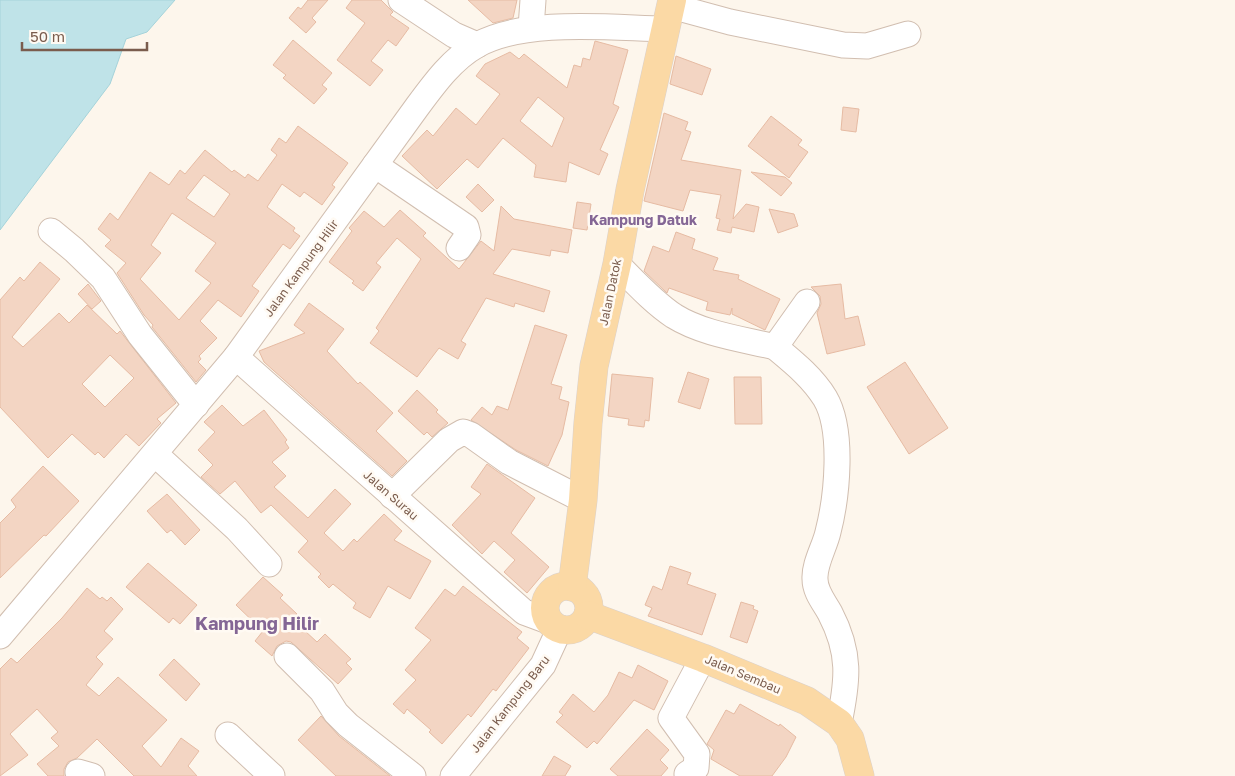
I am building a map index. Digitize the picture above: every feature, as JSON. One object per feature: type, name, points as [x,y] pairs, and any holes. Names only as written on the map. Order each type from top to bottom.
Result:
[{"type":"main road","name":"Jalan Datok","points":[[572,587],[584,500],[588,423],[594,366],[669,12]]},
{"type":"main road","points":[[572,587],[584,594],[588,600],[588,615],[579,626],[572,629],[556,625],[546,611],[548,597],[558,588],[572,587]]},
{"type":"main road","name":"Jalan Sembau","points":[[588,615],[703,658],[807,701],[839,723],[850,739],[860,776]]},
{"type":"street","points":[[401,0],[454,35],[477,45]]},
{"type":"street","points":[[531,28],[533,0]]},
{"type":"street","name":"Jalan Kampung Hilir","points":[[5,619],[155,454],[236,358],[440,76],[477,45],[493,38],[531,28],[669,12],[730,22],[843,45],[866,46],[908,34]]},
{"type":"street","points":[[375,165],[466,227],[468,235],[459,248]]},
{"type":"street","points":[[51,231],[74,250],[102,278],[140,334],[196,405]]},
{"type":"street","points":[[617,264],[656,302],[675,316],[713,331],[775,347],[805,373],[817,387],[831,411],[836,434],[835,480],[828,530],[814,578],[816,588],[842,639],[847,661],[846,687],[839,723]]},
{"type":"street","points":[[775,347],[807,302]]},
{"type":"street","name":"Jalan Surau","points":[[236,358],[524,612],[556,625]]},
{"type":"street","points":[[392,496],[449,440],[463,432],[471,435],[509,462],[584,500]]},
{"type":"street","points":[[155,454],[237,529],[269,564]]},
{"type":"street","name":"Jalan Kampung Baru","points":[[453,776],[542,665],[556,625]]},
{"type":"street","points":[[287,656],[322,691],[336,713],[348,725],[412,776]]},
{"type":"street","points":[[687,774],[696,768],[698,759],[693,747],[671,718],[703,658]]},
{"type":"street","points":[[228,735],[272,776]]},
{"type":"water","points":[[0,0],[175,0],[147,32],[126,39],[110,84],[0,230]]},
{"type":"building","points":[[308,0],[328,0],[312,18],[316,22],[306,33],[289,18],[298,7],[301,9]]},
{"type":"building","points":[[352,0],[381,0],[393,12],[390,15],[409,28],[396,46],[388,40],[371,61],[383,70],[370,86],[337,60],[365,23],[346,8]]},
{"type":"building","points":[[468,0],[517,0],[513,18],[493,23]]},
{"type":"building","points":[[293,40],[332,73],[322,85],[327,89],[314,104],[283,78],[286,75],[273,65]]},
{"type":"building","points":[[595,41],[628,50],[613,104],[619,107],[600,150],[608,154],[599,175],[569,162],[566,182],[534,177],[536,165],[503,138],[478,168],[467,159],[437,189],[402,156],[427,130],[433,136],[456,108],[476,125],[500,94],[476,76],[485,64],[510,52],[519,59],[524,54],[567,88],[574,65],[581,67],[583,58],[590,60]],"holes":[[[538,97],[564,118],[552,147],[520,121]]]},
{"type":"building","points":[[676,56],[711,69],[702,95],[670,84]]},
{"type":"building","points":[[843,107],[859,109],[856,132],[841,130]]},
{"type":"building","points":[[664,113],[688,122],[685,130],[691,132],[681,160],[741,170],[733,219],[746,204],[759,207],[754,232],[732,227],[731,233],[717,230],[720,219],[716,218],[721,195],[690,190],[683,211],[644,201]]},
{"type":"building","points":[[771,116],[802,140],[798,145],[808,152],[789,178],[748,146]]},
{"type":"building","points":[[298,126],[348,163],[332,185],[335,187],[322,205],[304,192],[300,197],[282,184],[267,207],[295,228],[293,231],[300,236],[290,249],[283,244],[252,286],[259,291],[241,317],[218,300],[200,321],[217,338],[199,356],[201,359],[198,362],[206,370],[196,382],[152,327],[153,325],[144,315],[117,273],[126,263],[105,246],[111,240],[98,229],[110,213],[118,220],[150,172],[169,185],[180,170],[185,174],[205,150],[232,172],[234,170],[245,178],[248,174],[258,181],[277,155],[271,150],[279,138],[286,143]],"holes":[[[204,175],[230,194],[214,217],[186,198]],[[172,213],[216,243],[195,271],[211,283],[179,320],[140,279],[161,253],[151,245]]]},
{"type":"building","points":[[751,172],[785,177],[792,183],[781,196]]},
{"type":"building","points":[[478,184],[494,200],[482,212],[466,197]]},
{"type":"building","points":[[577,202],[591,204],[587,230],[573,228]]},
{"type":"building","points":[[501,206],[514,219],[572,230],[568,253],[551,250],[550,256],[512,249],[493,274],[550,291],[544,312],[515,303],[514,307],[486,298],[461,341],[466,344],[458,359],[439,348],[417,377],[370,343],[379,331],[376,328],[421,259],[397,238],[376,263],[381,267],[363,291],[352,283],[354,281],[329,262],[352,231],[349,228],[364,211],[384,227],[400,210],[426,233],[423,236],[459,269],[481,241],[494,251]]},
{"type":"building","points":[[769,209],[794,214],[798,226],[778,233]]},
{"type":"building","points":[[676,232],[695,239],[692,249],[718,258],[713,270],[739,275],[738,279],[780,299],[765,330],[732,314],[732,308],[730,315],[706,310],[708,302],[669,288],[667,293],[644,271],[653,246],[669,252]]},
{"type":"building","points":[[40,262],[60,279],[12,337],[23,347],[59,313],[69,323],[87,305],[117,334],[120,331],[176,403],[157,419],[161,423],[139,446],[126,434],[104,458],[98,452],[95,455],[72,434],[48,458],[0,407],[0,300],[20,277],[24,281]],"holes":[[[110,355],[134,378],[105,407],[82,384]]]},
{"type":"building","points":[[88,284],[101,301],[92,309],[78,294]]},
{"type":"building","points":[[841,284],[845,319],[858,316],[865,345],[827,354],[817,313],[821,304],[820,296],[811,287]]},
{"type":"building","points":[[309,303],[344,329],[327,351],[358,384],[360,382],[393,413],[376,431],[407,461],[392,476],[264,362],[259,351],[305,333],[294,325]]},
{"type":"building","points":[[535,325],[567,335],[551,384],[562,387],[559,399],[569,402],[562,435],[548,466],[516,450],[471,420],[482,407],[492,415],[497,406],[508,410]]},
{"type":"building","points":[[905,362],[948,428],[909,454],[867,387]]},
{"type":"building","points":[[688,372],[709,379],[700,409],[678,402]]},
{"type":"building","points":[[612,374],[653,378],[649,421],[645,420],[644,427],[628,425],[629,419],[608,416]]},
{"type":"building","points":[[734,377],[761,377],[762,424],[735,424]]},
{"type":"building","points":[[417,390],[438,410],[436,412],[448,423],[432,437],[427,432],[424,435],[398,411]]},
{"type":"building","points":[[222,405],[243,426],[264,410],[287,440],[285,442],[289,448],[272,462],[286,476],[274,487],[308,518],[335,489],[351,504],[324,533],[343,551],[354,539],[357,542],[384,514],[402,531],[394,540],[431,561],[410,599],[388,586],[370,618],[353,608],[356,603],[333,584],[329,588],[318,577],[321,574],[298,552],[308,541],[271,505],[261,513],[235,481],[220,494],[201,477],[213,465],[198,450],[215,432],[204,422]]},
{"type":"building","points":[[487,464],[535,498],[511,533],[549,567],[527,593],[504,572],[515,560],[494,541],[482,554],[452,525],[481,494],[471,487]]},
{"type":"building","points":[[43,466],[79,501],[46,536],[44,535],[0,578],[0,523],[16,507],[11,500]]},
{"type":"building","points":[[167,494],[200,530],[185,545],[171,530],[167,533],[147,511]]},
{"type":"building","points":[[148,563],[197,605],[180,624],[173,618],[169,623],[126,587]]},
{"type":"building","points":[[670,566],[691,573],[687,584],[716,594],[702,635],[648,616],[652,608],[645,605],[653,586],[662,590]]},
{"type":"building","points":[[263,577],[283,595],[280,598],[297,614],[292,619],[317,642],[325,634],[351,659],[346,663],[352,669],[338,684],[291,642],[286,641],[277,646],[272,656],[255,641],[263,631],[236,605]]},
{"type":"building","points":[[463,586],[522,632],[517,638],[529,648],[496,691],[493,689],[471,717],[468,714],[442,744],[429,732],[431,730],[407,709],[404,714],[393,704],[416,680],[405,670],[431,640],[415,628],[445,589],[455,596]]},
{"type":"building","points":[[87,588],[100,599],[102,597],[107,601],[111,597],[123,609],[104,631],[113,639],[96,657],[103,664],[86,685],[99,696],[118,677],[167,720],[142,746],[161,767],[181,738],[199,751],[188,766],[197,776],[134,776],[97,739],[77,758],[68,762],[64,769],[64,776],[48,776],[37,764],[59,746],[51,738],[58,732],[37,709],[10,734],[28,755],[0,776],[0,669],[11,658],[17,663],[62,618]]},
{"type":"building","points":[[741,602],[754,606],[753,609],[758,611],[747,643],[730,637]]},
{"type":"building","points":[[174,659],[200,684],[186,701],[159,675]]},
{"type":"building","points":[[638,665],[668,681],[654,710],[634,700],[597,744],[594,741],[587,748],[556,722],[563,715],[559,712],[573,694],[594,712],[608,695],[619,672],[632,678]]},
{"type":"building","points":[[740,704],[779,726],[780,724],[796,737],[786,757],[772,776],[740,776],[711,759],[714,750],[707,744],[726,710],[734,714]]},
{"type":"building","points":[[321,716],[339,736],[390,776],[336,776],[298,740]]},
{"type":"building","points":[[647,729],[669,750],[660,760],[668,768],[661,776],[618,776],[610,769]]},
{"type":"building","points":[[554,756],[571,766],[565,776],[542,776]]},
{"type":"district","name":"Kampung Datuk","points":[[643,219]]},
{"type":"district","name":"Kampung Hilir","points":[[257,623]]}]
